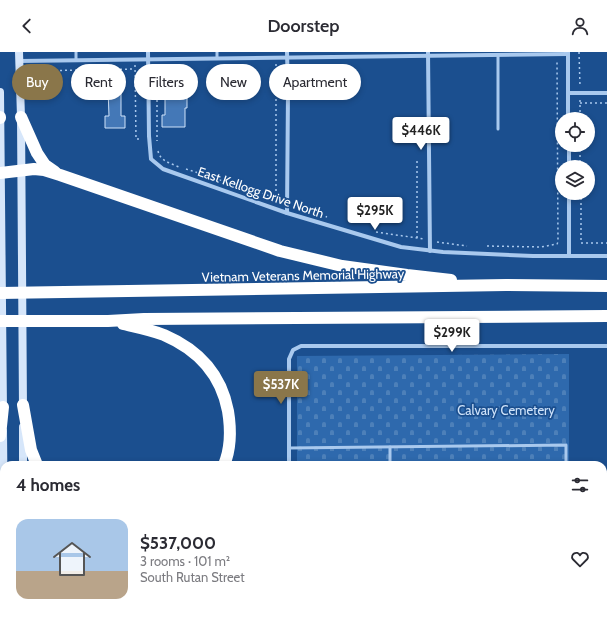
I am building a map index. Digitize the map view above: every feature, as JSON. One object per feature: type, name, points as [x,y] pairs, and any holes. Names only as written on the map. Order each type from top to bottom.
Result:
[{"type":"highway","points":[[21,117],[37,153],[45,165],[60,175]]},
{"type":"highway","points":[[0,173],[34,169],[44,170],[280,251],[342,266],[407,275],[506,285]]},
{"type":"highway","name":"Vietnam Veterans Memorial Highway","points":[[0,293],[506,285],[607,286]]},
{"type":"highway","points":[[0,321],[607,316]]},
{"type":"highway","points":[[108,321],[164,335],[193,351],[205,362],[220,384],[228,409],[230,432],[229,447],[225,461]]},
{"type":"highway","points":[[22,405],[31,450],[35,461]]},
{"type":"highway","points":[[0,436],[3,407]]},
{"type":"main road","points":[[19,56],[21,117],[23,461]]},
{"type":"main road","points":[[0,92],[3,461]]},
{"type":"street","points":[[148,52],[148,59]]},
{"type":"street","points":[[287,52],[288,213]]},
{"type":"street","points":[[19,56],[76,60],[567,53],[568,112]]},
{"type":"street","points":[[428,54],[430,251]]},
{"type":"street","name":"East Kellogg Drive North","points":[[148,59],[149,136],[151,159],[163,169],[288,213],[401,247],[443,252],[533,256],[607,256]]},
{"type":"street","points":[[568,93],[607,93]]},
{"type":"street","points":[[569,200],[569,256]]},
{"type":"street","points":[[290,461],[289,359],[293,350],[301,346],[607,346]]},
{"type":"lane","points":[[76,52],[76,60]]},
{"type":"lane","points":[[217,52],[217,58]]},
{"type":"lane","points":[[498,55],[498,129]]},
{"type":"lane","points":[[289,448],[566,444],[566,461]]},
{"type":"lane","points":[[390,447],[390,461]]},
{"type":"lane","points":[[392,617],[433,617]]},
{"type":"path","points":[[579,52],[580,112]]},
{"type":"path","points":[[486,246],[541,247],[557,244],[558,242],[557,54]]},
{"type":"path","points":[[276,58],[276,198]]},
{"type":"path","points":[[63,70],[134,69]]},
{"type":"path","points":[[135,100],[136,139],[140,139]]},
{"type":"path","points":[[157,100],[157,143]]},
{"type":"path","points":[[580,104],[607,103]]},
{"type":"path","points":[[157,147],[159,155],[162,159],[179,167]]},
{"type":"path","points":[[417,158],[417,238]]},
{"type":"path","points":[[186,169],[288,202],[328,218]]},
{"type":"path","points":[[581,200],[581,243],[607,243]]},
{"type":"path","points":[[375,232],[471,246]]},
{"type":"green space","name":"Calvary Cemetery","points":[[569,354],[569,461],[297,461],[297,356]]},
{"type":"building","points":[[108,100],[121,100],[121,116],[125,116],[125,128],[105,128],[105,116],[109,116]]},
{"type":"building","points":[[165,100],[187,100],[187,108],[185,108],[185,127],[162,127],[162,115],[165,115]]}]
